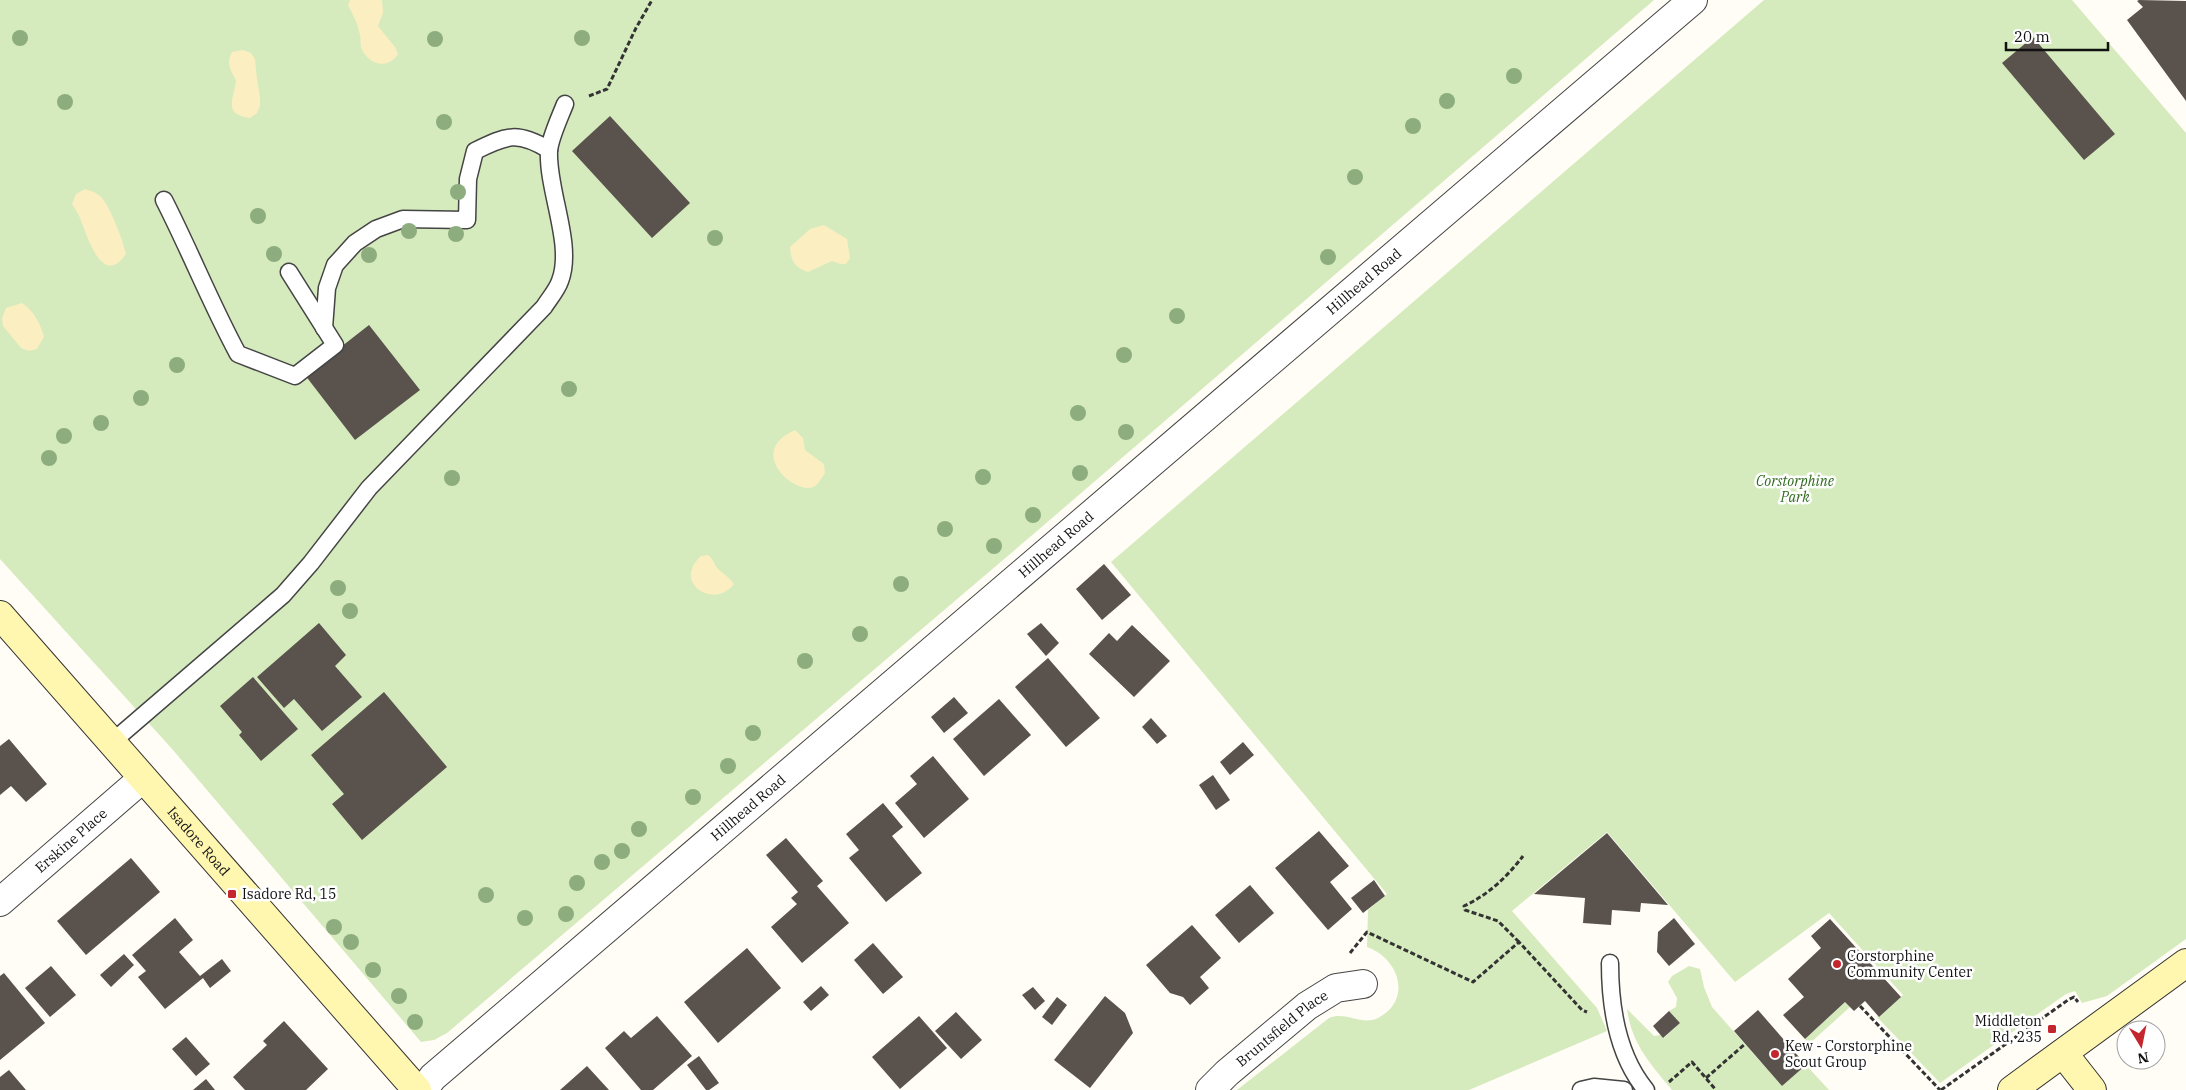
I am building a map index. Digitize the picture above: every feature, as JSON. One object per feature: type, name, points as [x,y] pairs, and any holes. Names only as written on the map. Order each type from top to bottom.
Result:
[{"type":"street","name":"Hillhead Road","points":[[423,1090],[433,1077],[1693,0]]},
{"type":"street","name":"Isadore Road","points":[[0,615],[142,779],[418,1090]]},
{"type":"street","name":"Erskine Place","points":[[0,902],[142,779]]},
{"type":"street","points":[[2012,1090],[2186,963]]},
{"type":"street","name":"Bruntsfield Place","points":[[1210,1090],[1307,1006],[1336,988],[1363,984]]},
{"type":"street","points":[[2063,1054],[2092,1090]]},
{"type":"lane","points":[[111,743],[283,596],[369,488],[544,307],[560,281],[564,259],[561,230],[552,189],[549,150],[565,104]]},
{"type":"lane","points":[[324,328],[327,288],[335,265],[355,243],[376,229],[403,219],[467,220],[468,179],[475,151],[495,141],[512,137],[530,139],[549,150]]},
{"type":"lane","points":[[164,200],[195,263],[222,325],[238,354],[295,376],[335,345],[289,272]]},
{"type":"lane","points":[[1610,963],[1610,995],[1626,1059],[1646,1090]]},
{"type":"lane","points":[[1581,1090],[1594,1087],[1624,1090]]},
{"type":"path","points":[[565,104],[607,89],[636,28],[652,0]]},
{"type":"path","points":[[1523,856],[1515,867],[1487,893],[1464,906],[1465,910],[1498,920],[1582,1010],[1616,1021]]},
{"type":"path","points":[[1349,954],[1367,932],[1473,982],[1519,942]]},
{"type":"path","points":[[1860,1006],[1941,1090],[2074,997],[2098,1027]]},
{"type":"path","points":[[1706,1078],[1745,1044]]},
{"type":"path","points":[[1666,1084],[1692,1062],[1716,1090]]},
{"type":"green space","points":[[0,0],[1654,0],[1037,531],[447,1033],[434,1040],[421,1042],[173,750],[0,559]]},
{"type":"green space","name":"Corstorphine Park","points":[[1764,0],[2072,0],[2186,133],[2186,939],[2107,996],[2082,1003],[2075,991],[2066,994],[1940,1083],[1876,1016],[1879,1017],[1903,995],[1829,913],[1735,982],[1607,832],[1512,911],[1597,1008],[1607,1031],[1469,1090],[1237,1090],[1329,1018],[1341,1016],[1360,1020],[1372,1020],[1389,1010],[1396,1001],[1398,980],[1394,970],[1378,952],[1367,947],[1368,910],[1387,894],[1111,562]]},
{"type":"green space","points":[[1689,966],[1700,969],[1704,987],[1712,1007],[1782,1086],[1806,1065],[1829,1090],[1672,1090],[1643,1053],[1629,1022],[1627,1009],[1654,1036],[1661,1035],[1664,1038],[1680,1023],[1669,1011],[1676,1007],[1677,998],[1668,982],[1672,976]]},
{"type":"green space","points":[[1845,1002],[1850,1007],[1809,1044],[1805,1039]]},
{"type":"sand","points":[[350,0],[382,0],[383,13],[378,26],[395,47],[398,54],[393,59],[383,64],[378,63],[372,61],[364,53],[358,27],[348,5]]},
{"type":"sand","points":[[243,50],[251,53],[255,59],[260,97],[260,106],[257,113],[250,118],[236,113],[232,105],[236,80],[229,60],[232,52]]},
{"type":"sand","points":[[85,189],[100,196],[104,201],[116,224],[122,241],[126,254],[117,263],[110,266],[97,256],[72,204],[76,194]]},
{"type":"sand","points":[[824,225],[847,239],[850,258],[846,264],[832,261],[808,272],[799,268],[791,256],[790,247],[810,229]]},
{"type":"sand","points":[[22,303],[36,318],[44,337],[37,349],[29,351],[21,348],[3,326],[2,318],[6,308]]},
{"type":"sand","points":[[795,430],[803,438],[805,450],[824,464],[825,473],[815,486],[807,488],[787,479],[779,471],[774,461],[774,450],[780,439]]},
{"type":"sand","points":[[708,555],[718,569],[734,584],[726,591],[717,594],[707,594],[693,584],[691,575],[693,566],[701,556]]},
{"type":"building","points":[[2137,1],[2186,1],[2186,101],[2127,20],[2143,7]]},
{"type":"building","points":[[2033,37],[2115,134],[2084,160],[2002,63]]},
{"type":"building","points":[[610,116],[690,203],[652,238],[572,151]]},
{"type":"building","points":[[369,325],[420,390],[355,440],[305,375]]},
{"type":"building","points":[[1104,564],[1131,595],[1102,620],[1076,589]]},
{"type":"building","points":[[319,623],[346,655],[335,666],[362,697],[322,731],[294,699],[284,708],[257,677]]},
{"type":"building","points":[[1041,623],[1059,643],[1046,656],[1027,634]]},
{"type":"building","points":[[1132,625],[1170,661],[1134,697],[1089,654],[1109,633],[1117,641]]},
{"type":"building","points":[[1048,658],[1100,718],[1066,747],[1015,687]]},
{"type":"building","points":[[253,677],[298,729],[261,761],[239,735],[242,732],[220,706]]},
{"type":"building","points":[[384,692],[447,767],[362,840],[332,804],[344,794],[311,755]]},
{"type":"building","points":[[954,697],[968,713],[944,733],[931,717]]},
{"type":"building","points":[[999,699],[1031,735],[984,776],[953,739]]},
{"type":"building","points":[[1151,718],[1167,736],[1157,744],[1142,727]]},
{"type":"building","points":[[9,739],[47,784],[26,802],[11,786],[0,795],[0,746]]},
{"type":"building","points":[[1243,742],[1254,755],[1230,775],[1220,762]]},
{"type":"building","points":[[933,756],[969,799],[924,838],[895,803],[917,784],[910,776]]},
{"type":"building","points":[[1213,775],[1230,800],[1216,810],[1199,785]]},
{"type":"building","points":[[883,803],[903,827],[892,836],[922,873],[886,902],[849,858],[859,850],[846,834]]},
{"type":"building","points":[[1319,831],[1349,866],[1330,882],[1352,909],[1328,930],[1275,868]]},
{"type":"building","points":[[1607,833],[1668,905],[1641,903],[1640,912],[1612,910],[1611,925],[1583,923],[1585,898],[1534,894]]},
{"type":"building","points":[[786,838],[823,881],[817,886],[849,923],[802,963],[771,927],[797,904],[791,898],[798,892],[766,855]]},
{"type":"building","points":[[131,858],[160,892],[86,955],[57,921]]},
{"type":"building","points":[[1374,880],[1385,896],[1363,913],[1351,898]]},
{"type":"building","points":[[1250,885],[1274,913],[1239,943],[1215,915]]},
{"type":"building","points":[[175,918],[193,940],[179,952],[200,976],[222,959],[231,971],[210,988],[203,978],[165,1009],[138,977],[146,971],[132,955]]},
{"type":"building","points":[[1674,918],[1695,944],[1669,966],[1657,952],[1658,932]]},
{"type":"building","name":"Corstorphine Community Center","points":[[1830,919],[1901,997],[1879,1017],[1865,1001],[1854,1011],[1845,1002],[1805,1039],[1783,1015],[1804,997],[1788,979],[1821,948],[1811,936]]},
{"type":"building","points":[[1192,925],[1221,958],[1200,977],[1209,988],[1190,1005],[1183,997],[1170,993],[1146,965]]},
{"type":"building","points":[[873,943],[903,977],[883,994],[854,960]]},
{"type":"building","points":[[747,948],[781,988],[718,1043],[684,1002]]},
{"type":"building","points":[[124,954],[134,965],[111,987],[100,975]]},
{"type":"building","points":[[51,966],[76,995],[50,1017],[25,988]]},
{"type":"building","points":[[4,973],[45,1023],[0,1060],[0,976]]},
{"type":"building","points":[[821,986],[829,995],[811,1011],[803,1002]]},
{"type":"building","points":[[1033,987],[1045,1001],[1035,1010],[1022,995]]},
{"type":"building","points":[[1105,996],[1125,1013],[1133,1033],[1090,1088],[1054,1060]]},
{"type":"building","points":[[1057,997],[1067,1005],[1052,1025],[1042,1017]]},
{"type":"building","name":"Kew - Corstorphine Scout Group","points":[[1758,1010],[1806,1065],[1782,1086],[1734,1031]]},
{"type":"building","points":[[1669,1011],[1680,1023],[1663,1038],[1653,1026]]},
{"type":"building","points":[[956,1012],[982,1040],[961,1059],[935,1031]]},
{"type":"building","points":[[657,1016],[692,1056],[653,1090],[641,1090],[605,1048],[624,1031],[631,1038]]},
{"type":"building","points":[[919,1016],[947,1048],[900,1089],[872,1057]]},
{"type":"building","points":[[284,1021],[328,1069],[306,1090],[245,1090],[233,1077],[267,1045],[263,1041]]},
{"type":"building","points":[[186,1037],[210,1064],[196,1076],[172,1049]]},
{"type":"building","points":[[699,1056],[719,1083],[709,1090],[706,1090],[687,1065]]},
{"type":"building","points":[[587,1066],[609,1090],[560,1090]]},
{"type":"building","points":[[9,1070],[26,1090],[0,1090],[0,1077]]},
{"type":"building","points":[[206,1079],[215,1090],[193,1090]]},
{"type":"place","name":"Isadore Rd, 15","points":[[232,894]]},
{"type":"place","name":"Corstorphine Community Center","points":[[1837,964]]},
{"type":"place","name":"Middleton Rd, 235","points":[[2052,1029]]},
{"type":"place","name":"Kew - Corstorphine Scout Group","points":[[1775,1054]]}]
